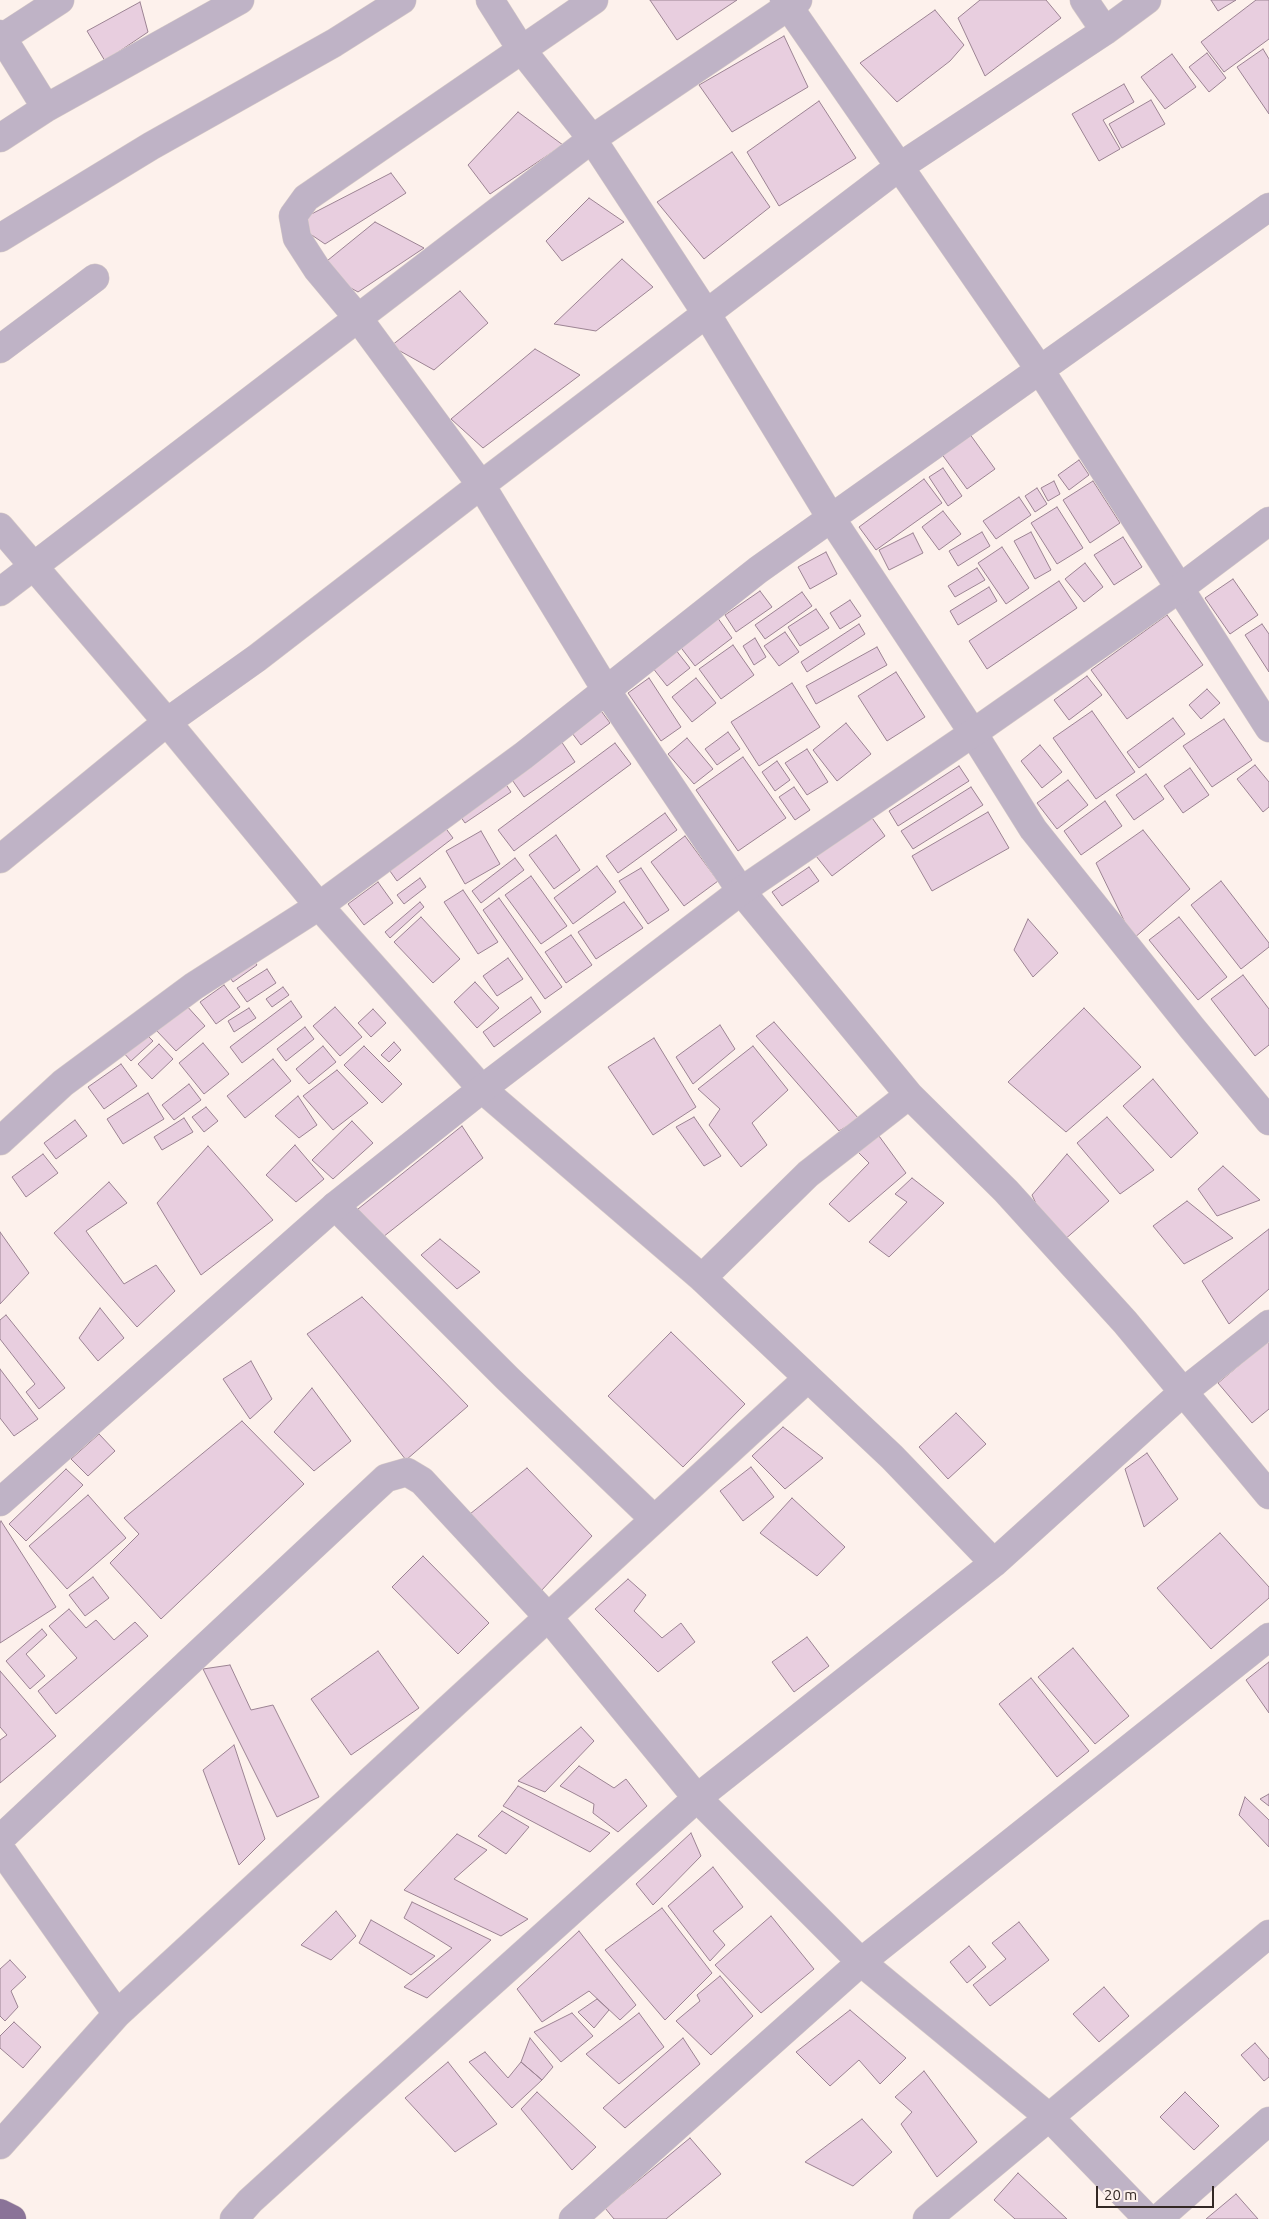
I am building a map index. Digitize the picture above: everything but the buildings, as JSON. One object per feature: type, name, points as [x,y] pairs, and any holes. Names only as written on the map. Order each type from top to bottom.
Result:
[{"type":"highway","points":[[0,2214],[12,2219]]},
{"type":"street","points":[[46,108],[1,37],[60,0]]},
{"type":"street","points":[[0,138],[46,108],[240,0]]},
{"type":"street","points":[[0,238],[151,146],[334,44],[402,0]]},
{"type":"street","points":[[490,0],[521,50],[592,139],[706,313],[831,518],[973,733],[1033,829],[1269,1121]]},
{"type":"street","points":[[594,0],[306,198],[293,216],[297,238],[318,269],[358,318],[480,485],[606,690],[741,891],[909,1095],[1006,1191],[1125,1322],[1269,1495]]},
{"type":"street","points":[[1084,0],[1105,31]]},
{"type":"street","points":[[0,859],[167,722],[257,658],[480,485],[899,167],[1105,31],[1147,0]]},
{"type":"street","points":[[0,592],[592,139],[790,2],[899,167],[1040,370],[1269,728]]},
{"type":"street","points":[[0,1141],[63,1082],[194,986],[319,906],[523,756],[758,570],[1269,207]]},
{"type":"street","points":[[0,349],[95,278]]},
{"type":"street","points":[[0,1502],[335,1206],[482,1089],[741,891],[973,733],[1180,588],[1269,521]]},
{"type":"street","points":[[0,527],[167,722],[319,906],[482,1089],[702,1278],[892,1457],[994,1563]]},
{"type":"street","points":[[702,1278],[808,1174],[909,1095]]},
{"type":"street","points":[[335,1206],[507,1378],[654,1519]]},
{"type":"street","points":[[234,2219],[250,2201],[351,2109],[697,1798],[994,1563],[1183,1392],[1269,1324]]},
{"type":"street","points":[[0,2146],[117,2014],[808,1378]]},
{"type":"street","points":[[0,1839],[386,1478],[407,1472],[422,1481],[548,1618],[697,1798],[861,1962],[1050,2118],[1148,2219]]},
{"type":"street","points":[[573,2219],[861,1962],[1269,1638]]},
{"type":"street","points":[[0,1848],[117,2014]]},
{"type":"street","points":[[928,2219],[1269,1934]]},
{"type":"street","points":[[1158,2219],[1269,2121]]}]
